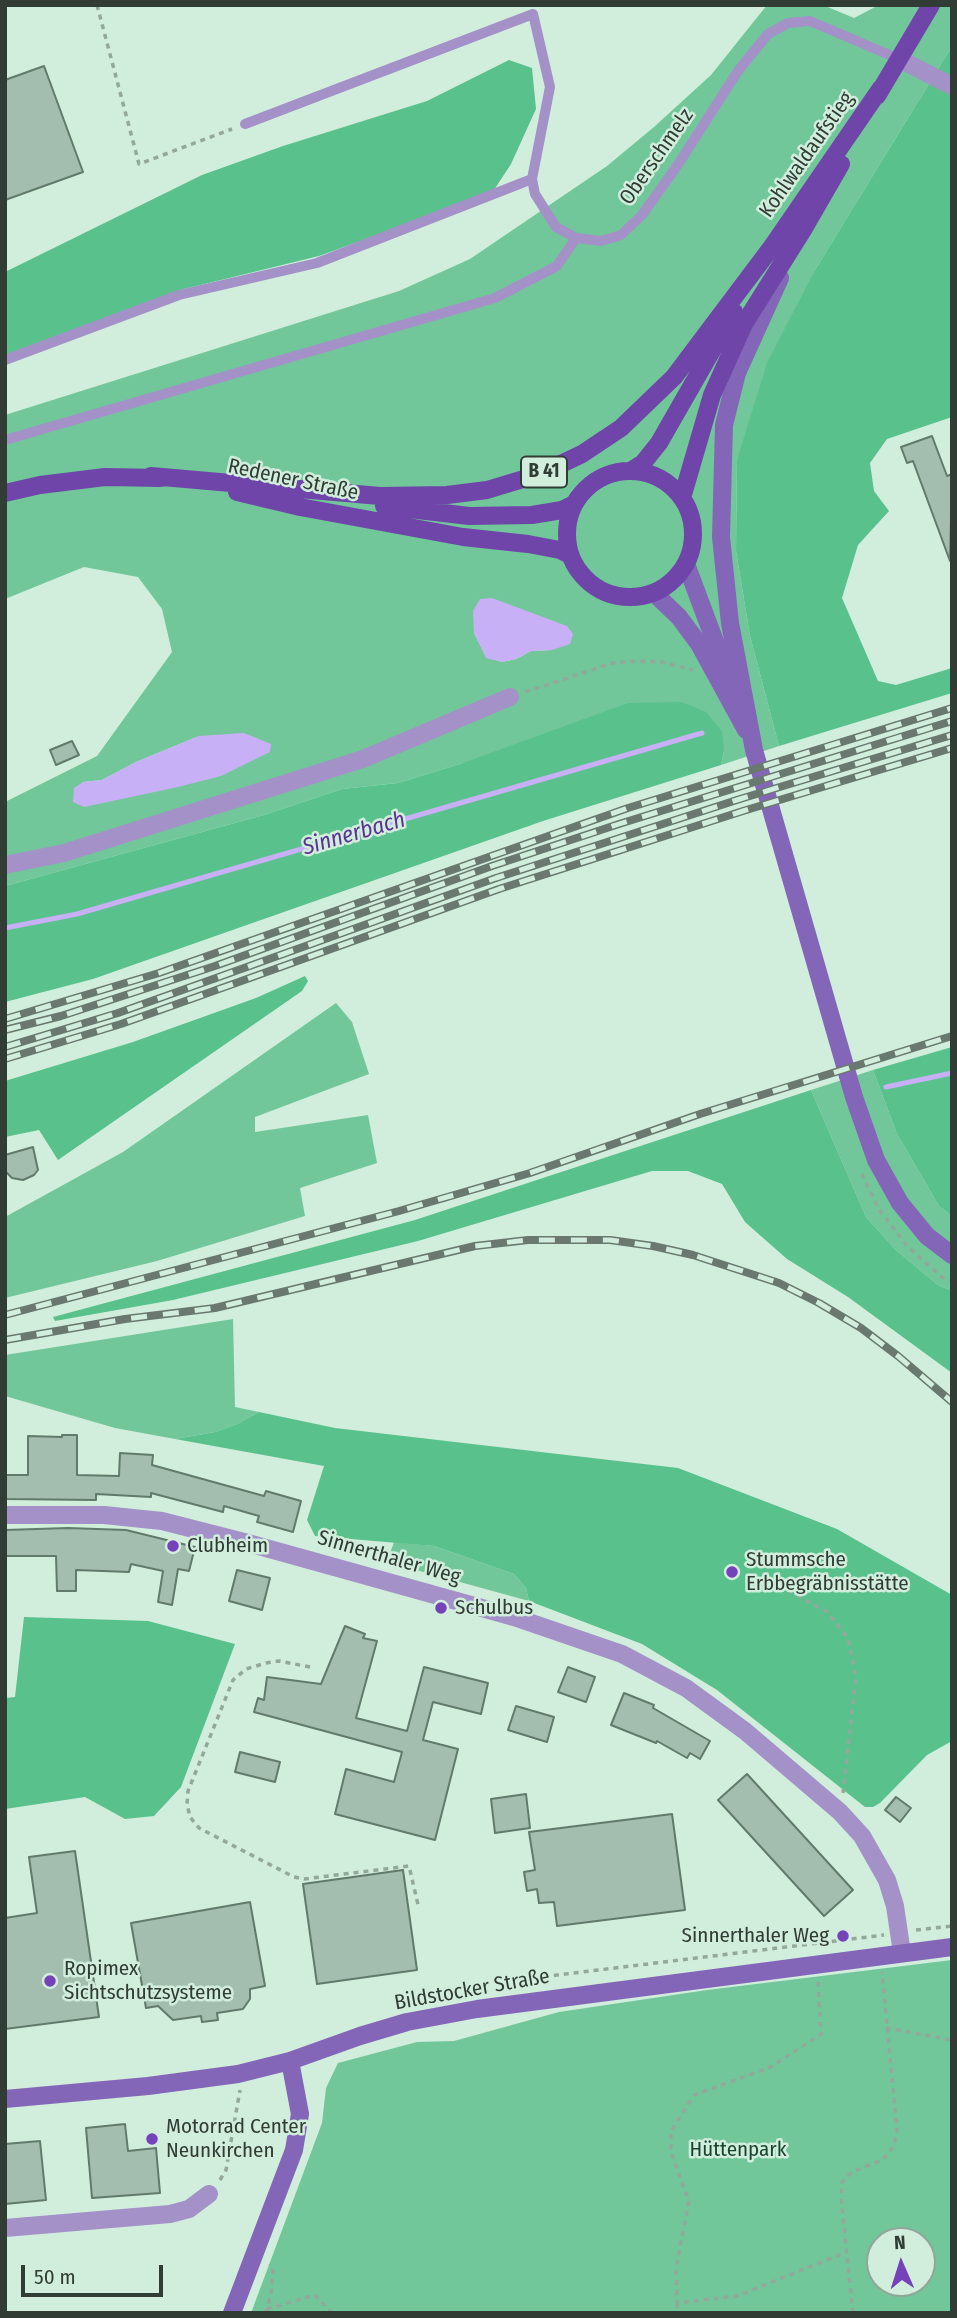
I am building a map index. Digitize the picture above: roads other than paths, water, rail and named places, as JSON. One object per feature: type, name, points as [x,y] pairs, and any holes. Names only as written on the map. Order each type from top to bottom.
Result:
[{"type":"main road","name":"Kohlwaldaufstieg","points":[[771,248],[881,88],[931,5]]},
{"type":"main road","name":"Kohlwaldaufstieg","points":[[803,230],[881,88]]},
{"type":"main road","name":"B 41","points":[[682,498],[717,383],[744,324],[803,230]]},
{"type":"main road","name":"B 41","points":[[754,750],[730,623],[721,537],[724,425],[737,373],[803,230]]},
{"type":"main road","name":"B 41","points":[[570,555],[566,534],[572,505],[593,482],[609,474],[632,470],[643,463],[659,443],[771,248]]},
{"type":"main road","name":"B 41","points":[[151,476],[380,496],[434,496],[487,490],[540,474],[582,453],[621,428],[674,377],[771,248]]},
{"type":"main road","points":[[570,555],[576,569],[592,585],[608,594],[626,598],[654,593],[672,582],[686,564],[692,551],[694,532],[691,514],[682,498],[671,485],[654,475],[632,470]]},
{"type":"main road","name":"Redener Straße","points":[[5,493],[40,485],[105,477],[151,476],[463,537],[528,544],[570,555]]},
{"type":"main road","points":[[225,481],[354,502],[469,516],[533,515],[562,510],[572,505]]},
{"type":"main road","points":[[686,564],[754,750],[854,1097],[877,1160],[900,1203],[927,1236],[952,1255]]},
{"type":"main road","points":[[654,593],[679,617],[699,644],[739,714]]},
{"type":"main road","name":"Bildstocker Straße","points":[[5,2099],[148,2086],[238,2074],[290,2061],[407,2022],[477,2009],[952,1947]]},
{"type":"main road","points":[[232,2313],[294,2150],[299,2114],[290,2061]]},
{"type":"street","points":[[899,59],[952,86]]},
{"type":"street","points":[[5,865],[64,853],[363,759],[510,697]]},
{"type":"street","name":"Sinnerthaler Weg","points":[[5,1515],[104,1515],[162,1521],[289,1554],[560,1632],[621,1654],[686,1688],[745,1731],[841,1812],[862,1836],[887,1880],[895,1906],[902,1954]]},
{"type":"street","points":[[5,2228],[170,2214],[189,2209],[209,2194]]},
{"type":"lane","points":[[5,440],[495,298],[557,266],[576,238],[556,227],[535,194],[532,179],[550,87],[533,14],[245,124]]},
{"type":"lane","name":"Oberschmelz","points":[[576,238],[601,241],[621,235],[642,215],[738,71],[768,34],[788,23],[810,21],[899,59]]},
{"type":"lane","points":[[5,360],[179,295],[317,263],[532,179]]},
{"type":"waterway","name":"Sinnerbach","points":[[5,928],[77,914],[702,733]]},
{"type":"waterway","name":"Sinnerbach","points":[[886,1087],[952,1073]]},
{"type":"railway","points":[[5,1019],[159,973],[628,808],[952,708]]},
{"type":"railway","points":[[5,1030],[61,1016],[215,966],[492,866],[619,824],[952,721]]},
{"type":"railway","points":[[5,1047],[118,1013],[496,878],[740,799],[952,735]]},
{"type":"railway","points":[[5,1059],[121,1024],[499,889],[952,748]]},
{"type":"railway","points":[[5,1315],[399,1211],[530,1173],[700,1114],[952,1036]]},
{"type":"railway","points":[[5,1340],[125,1319],[215,1308],[475,1246],[528,1240],[610,1240],[693,1255],[779,1283],[861,1328],[952,1402]]},
{"type":"place","name":"Clubheim","points":[[173,1546]]},
{"type":"place","name":"Stummsche Erbbegräbnisstätte","points":[[732,1572]]},
{"type":"place","name":"Schulbus","points":[[441,1608]]},
{"type":"place","name":"Sinnerthaler Weg","points":[[843,1936]]},
{"type":"place","name":"Ropimex Sichtschutzsysteme","points":[[50,1981]]},
{"type":"place","name":"Motorrad Center Neunkirchen","points":[[152,2139]]},
{"type":"park label","name":"Hüttenpark","points":[[738,2150]]}]
